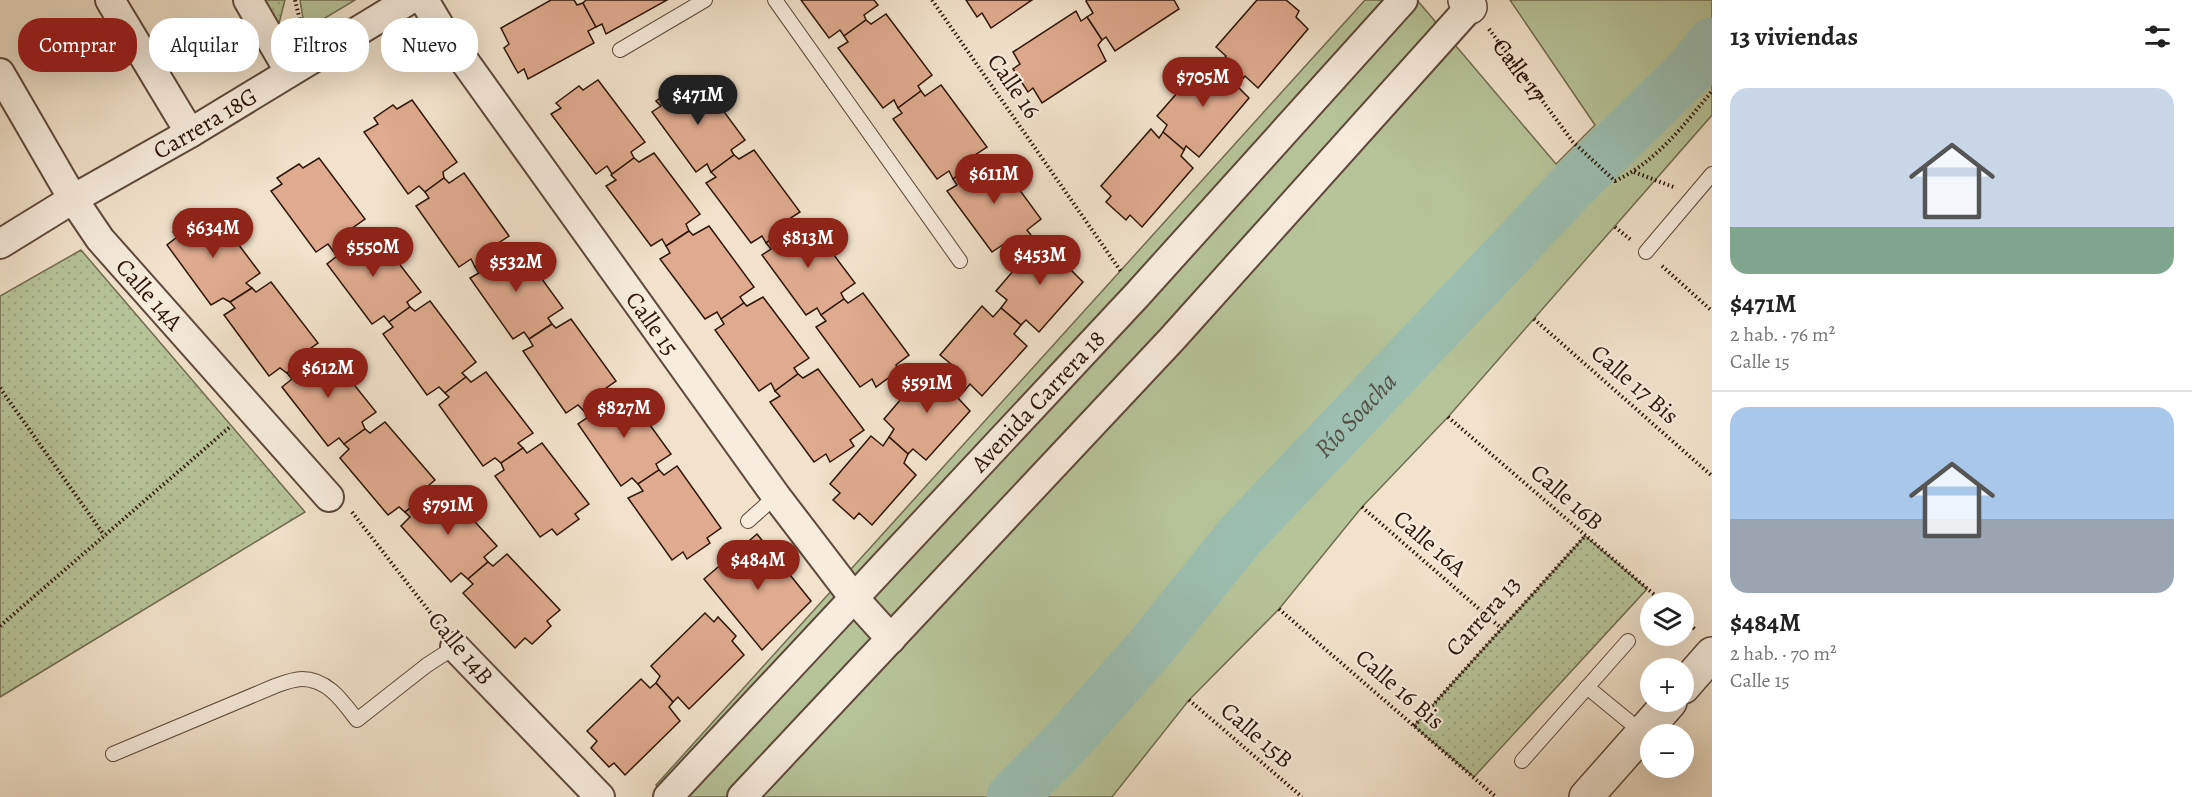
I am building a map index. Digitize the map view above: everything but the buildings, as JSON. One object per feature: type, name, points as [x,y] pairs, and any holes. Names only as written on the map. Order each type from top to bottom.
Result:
[{"type":"street","points":[[110,0],[190,133]]},
{"type":"street","points":[[248,0],[271,39]]},
{"type":"street","name":"Carrera 18G","points":[[369,24],[409,0]]},
{"type":"street","name":"Calle 15","points":[[424,0],[447,36],[776,496],[854,597],[891,639]]},
{"type":"street","name":"Avenida Carrera 18","points":[[668,797],[1137,295],[1403,0]]},
{"type":"street","points":[[742,797],[1172,339],[1468,3]]},
{"type":"street","name":"Carrera 18G","points":[[0,244],[73,199],[190,133],[288,72]]},
{"type":"street","name":"Calle 14A","points":[[0,73],[73,199],[100,238],[329,497]]},
{"type":"street","name":"Calle 14B","points":[[456,647],[600,797]]},
{"type":"street","points":[[1694,674],[1712,654]]},
{"type":"street","points":[[1651,724],[1661,712]]},
{"type":"street","points":[[1586,797],[1640,736]]},
{"type":"lane","points":[[620,50],[705,0]]},
{"type":"lane","points":[[775,0],[960,261]]},
{"type":"lane","points":[[1646,252],[1712,174]]},
{"type":"lane","points":[[748,521],[776,496]]},
{"type":"lane","points":[[1522,761],[1628,641]]},
{"type":"lane","points":[[113,754],[275,686],[302,679],[323,683],[340,698],[357,720],[427,664],[456,647]]},
{"type":"lane","points":[[1587,687],[1640,731]]},
{"type":"path","name":"Calle 16","points":[[932,0],[1137,295]]},
{"type":"path","name":"Calle 17","points":[[1468,3],[1572,142],[1615,181],[1634,172]]},
{"type":"path","points":[[1694,195],[1634,172],[1679,133],[1712,91]]},
{"type":"path","points":[[1615,227],[1712,311]]},
{"type":"path","name":"Calle 17 Bis","points":[[1534,320],[1712,476]]},
{"type":"path","points":[[0,388],[104,536]]},
{"type":"path","points":[[0,626],[250,408]]},
{"type":"path","name":"Calle 16B","points":[[1448,417],[1651,592]]},
{"type":"path","name":"Calle 14B","points":[[329,497],[344,501],[420,597],[456,647]]},
{"type":"path","name":"Calle 16A","points":[[1362,507],[1501,628]]},
{"type":"path","name":"Carrera 13","points":[[1414,726],[1585,536]]},
{"type":"path","name":"Calle 16 Bis","points":[[1279,609],[1496,797]]},
{"type":"path","name":"Calle 15B","points":[[1189,700],[1302,797]]},
{"type":"green space","points":[[258,0],[285,0],[280,18],[271,18],[271,21]]},
{"type":"green space","points":[[300,0],[355,0],[325,18],[303,18]]},
{"type":"green space","points":[[1365,0],[1417,0],[1556,164],[1595,125],[1510,0],[1712,0],[1712,115],[1448,417],[1362,507],[1279,609],[1189,700],[1112,797],[668,797],[656,785]]},
{"type":"green space","points":[[81,250],[305,512],[0,697],[0,296]]},
{"type":"green space","points":[[1585,536],[1647,589],[1640,592],[1640,597],[1474,777],[1414,726]]},
{"type":"waterway","name":"Río Soacha","points":[[1012,797],[1063,746],[1150,648],[1240,536],[1581,177],[1691,70],[1712,43]]}]
